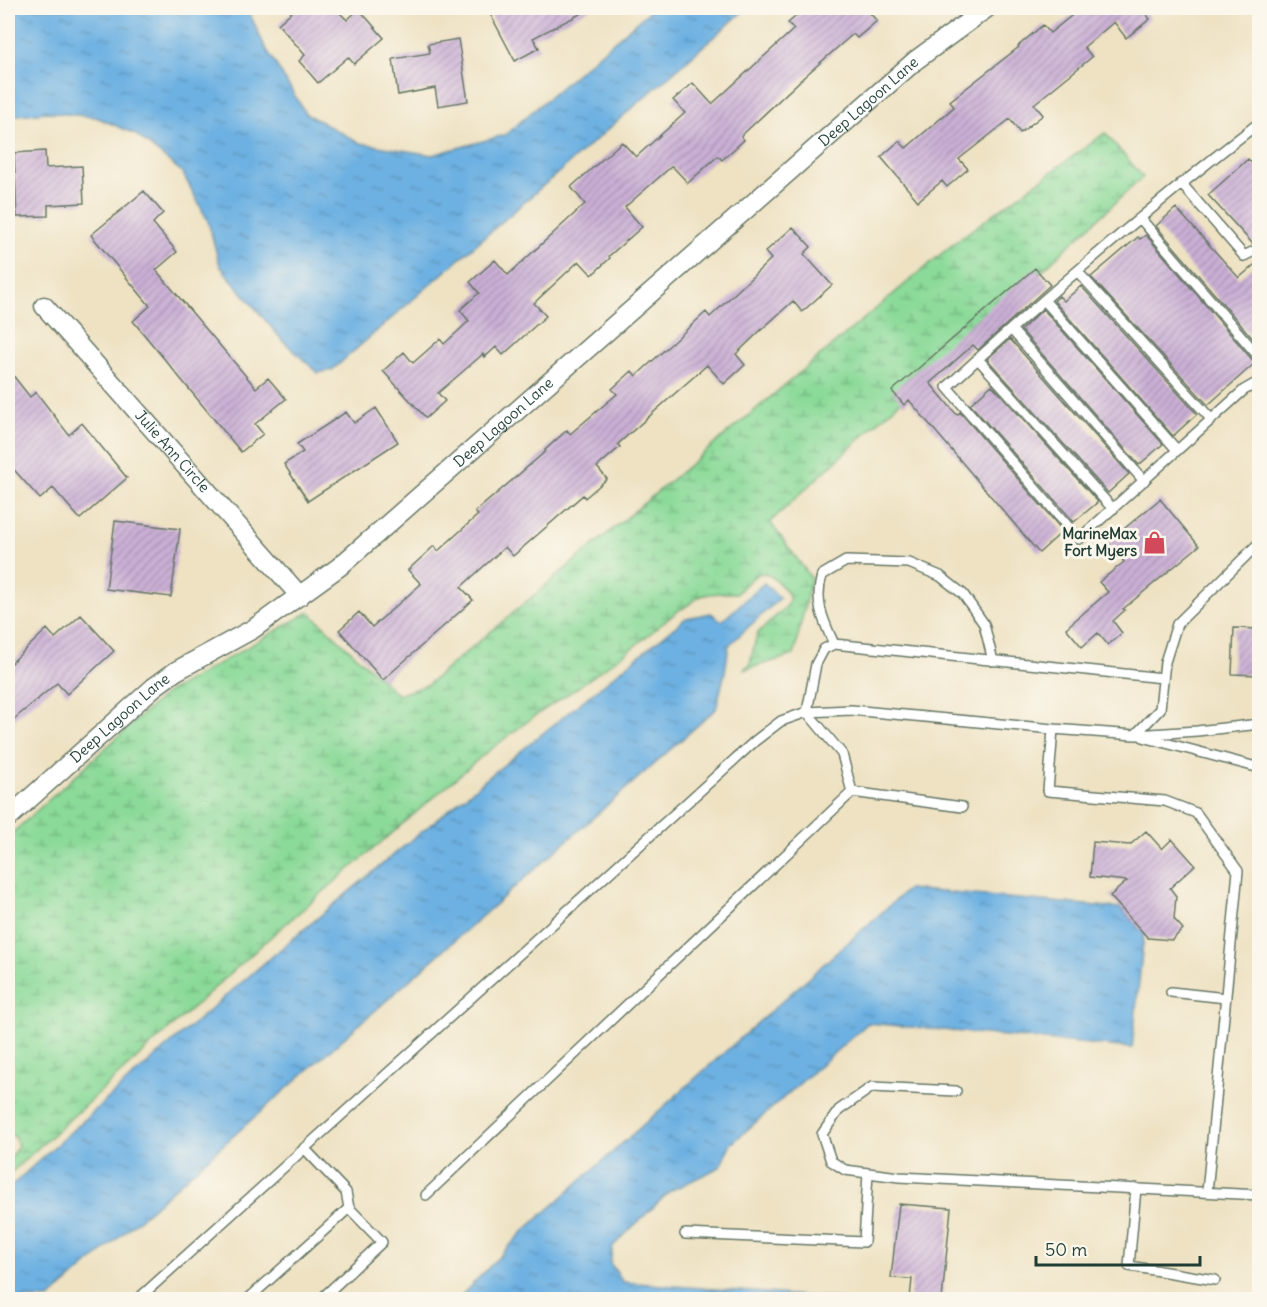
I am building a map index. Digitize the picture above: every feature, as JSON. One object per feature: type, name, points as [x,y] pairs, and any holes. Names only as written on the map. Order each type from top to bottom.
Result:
[{"type":"street","name":"Deep Lagoon Lane","points":[[8,818],[161,682],[176,671],[253,628],[339,567],[916,60],[987,8]]},
{"type":"street","name":"Julie Ann Circle","points":[[44,306],[300,596]]},
{"type":"lane","points":[[1260,122],[1180,183],[947,387],[1079,539],[1244,390],[1260,381]]},
{"type":"lane","points":[[1180,183],[1244,256],[1260,248]]},
{"type":"lane","points":[[1140,218],[1260,358]]},
{"type":"lane","points":[[1078,272],[1211,419]]},
{"type":"lane","points":[[1044,300],[1177,450]]},
{"type":"lane","points":[[1011,329],[1144,480]]},
{"type":"lane","points":[[978,359],[1113,509]]},
{"type":"lane","points":[[1135,735],[1160,709],[1165,662],[1177,624],[1259,543]]},
{"type":"lane","points":[[834,644],[823,620],[817,591],[822,576],[846,561],[909,563],[940,576],[963,594],[984,624],[993,661]]},
{"type":"lane","points":[[807,712],[816,664],[824,649],[834,644],[1163,678]]},
{"type":"lane","points":[[137,1299],[754,741],[781,721],[807,712],[851,710],[1135,735],[1260,724]]},
{"type":"lane","points":[[807,712],[842,754],[852,792]]},
{"type":"lane","points":[[1053,729],[1048,791],[1165,801],[1196,813],[1238,871],[1207,1192]]},
{"type":"lane","points":[[1135,735],[1260,768]]},
{"type":"lane","points":[[852,792],[962,807]]},
{"type":"lane","points":[[426,1195],[852,792]]},
{"type":"lane","points":[[1171,992],[1226,998]]},
{"type":"lane","points":[[956,1091],[872,1087],[839,1110],[822,1134],[831,1161],[845,1170],[899,1176],[1260,1195]]},
{"type":"lane","points":[[304,1148],[346,1192],[349,1208],[382,1242],[320,1299]]},
{"type":"lane","points":[[685,1233],[864,1242],[868,1173]]},
{"type":"lane","points":[[1136,1188],[1129,1266],[1215,1280]]},
{"type":"lane","points":[[247,1299],[349,1208]]},
{"type":"green space","points":[[1105,133],[1143,177],[770,522],[811,578],[794,655],[743,670],[750,664],[757,634],[787,606],[789,601],[788,594],[782,587],[765,573],[756,575],[737,593],[705,595],[679,610],[636,645],[482,756],[275,933],[8,1175],[8,1164],[18,1145],[14,1136],[8,1133],[8,837],[165,694],[309,612],[398,695],[427,685],[959,239]]},
{"type":"water","points":[[8,8],[247,8],[265,47],[306,114],[360,143],[432,155],[505,135],[653,8],[747,8],[332,370],[318,373],[282,340],[220,266],[208,221],[182,172],[135,134],[96,117],[47,112],[8,116]]},
{"type":"water","points":[[764,583],[780,598],[729,645],[716,709],[49,1299],[8,1299],[8,1189],[257,969],[427,827],[686,618],[711,613],[722,621]]},
{"type":"water","points":[[908,889],[1120,908],[1144,933],[1132,1048],[868,1023],[730,1145],[720,1167],[670,1191],[613,1246],[610,1263],[623,1282],[843,1299],[457,1300],[524,1231]]},
{"type":"building","points":[[296,8],[335,8],[347,20],[359,9],[384,38],[354,64],[348,57],[318,83],[299,61],[305,55],[278,24]]},
{"type":"building","points":[[487,8],[592,8],[533,38],[539,48],[515,61]]},
{"type":"building","points":[[806,8],[865,8],[877,21],[857,38],[853,34],[805,76],[741,136],[744,140],[722,160],[718,156],[688,183],[672,166],[625,207],[642,227],[609,256],[610,258],[592,275],[579,261],[534,303],[546,316],[503,355],[496,347],[485,357],[483,354],[438,393],[445,401],[426,418],[383,371],[404,352],[413,363],[440,339],[444,344],[469,321],[460,310],[479,293],[470,282],[495,260],[508,275],[585,204],[571,187],[622,142],[636,157],[685,113],[673,100],[693,83],[712,104],[794,29],[788,23]]},
{"type":"building","points":[[1081,8],[1142,8],[1150,19],[1126,38],[1114,22],[1084,47],[1092,57],[1034,104],[1043,115],[1020,133],[1010,119],[959,159],[968,169],[947,187],[942,181],[918,201],[881,157],[899,141],[906,148],[954,107],[950,101],[1019,47],[1043,25],[1050,33]]},
{"type":"building","points":[[458,39],[468,101],[438,106],[435,88],[398,95],[393,59],[430,53],[428,44]]},
{"type":"building","points":[[45,151],[46,168],[82,166],[84,203],[48,205],[48,216],[17,217],[14,153]]},
{"type":"building","points":[[1248,159],[1260,172],[1260,241],[1253,244],[1208,195]]},
{"type":"building","points":[[144,191],[163,213],[153,223],[177,252],[156,270],[256,388],[268,378],[286,399],[255,424],[263,434],[241,452],[133,321],[150,306],[91,235]]},
{"type":"building","points":[[1176,208],[1239,278],[1260,260],[1260,347],[1156,226]]},
{"type":"building","points":[[793,227],[811,247],[804,254],[832,285],[802,312],[793,301],[760,331],[736,354],[745,365],[724,384],[707,365],[618,444],[620,447],[597,467],[607,479],[585,498],[583,495],[513,556],[505,547],[461,587],[473,600],[383,680],[339,630],[359,612],[372,627],[421,584],[408,570],[434,546],[438,551],[478,515],[475,512],[567,430],[570,434],[617,394],[612,389],[632,371],[636,376],[706,312],[710,317],[771,259],[765,252]]},
{"type":"building","points":[[1146,235],[1255,363],[1208,405],[1091,277],[1138,237],[1140,239]]},
{"type":"building","points":[[1035,268],[1050,285],[978,350],[973,345],[930,383],[957,415],[960,412],[1063,531],[1039,553],[909,400],[904,405],[892,391]]},
{"type":"building","points":[[1081,286],[1197,414],[1173,436],[1054,301],[1059,296],[1064,301]]},
{"type":"building","points":[[1043,309],[1163,444],[1139,465],[1021,330]]},
{"type":"building","points":[[1010,339],[1129,474],[1108,493],[987,359]]},
{"type":"building","points":[[8,369],[30,397],[36,392],[69,435],[82,423],[127,478],[80,519],[53,488],[40,499],[8,463]]},
{"type":"building","points":[[992,385],[1098,502],[1074,522],[970,404]]},
{"type":"building","points":[[376,408],[398,442],[308,501],[284,464],[303,452],[297,444],[346,412],[354,423]]},
{"type":"building","points":[[1160,499],[1199,546],[1123,609],[1125,610],[1113,621],[1122,633],[1108,645],[1098,633],[1082,647],[1066,628],[1108,592],[1099,582],[1124,562],[1108,542]]},
{"type":"building","points":[[115,521],[180,529],[171,597],[106,589]]},
{"type":"building","points":[[81,615],[114,651],[67,694],[57,683],[8,724],[8,666],[47,629],[55,638]]},
{"type":"building","points":[[1234,628],[1260,629],[1260,675],[1232,674]]},
{"type":"building","points":[[1146,831],[1162,849],[1172,839],[1195,865],[1170,888],[1176,896],[1174,919],[1183,929],[1172,940],[1148,938],[1110,896],[1127,881],[1090,877],[1093,842],[1130,845]]},
{"type":"building","points":[[899,1204],[951,1208],[942,1299],[910,1298],[912,1279],[891,1278]]},
{"type":"place","name":"MarineMax Fort Myers","points":[[1155,543]]}]
